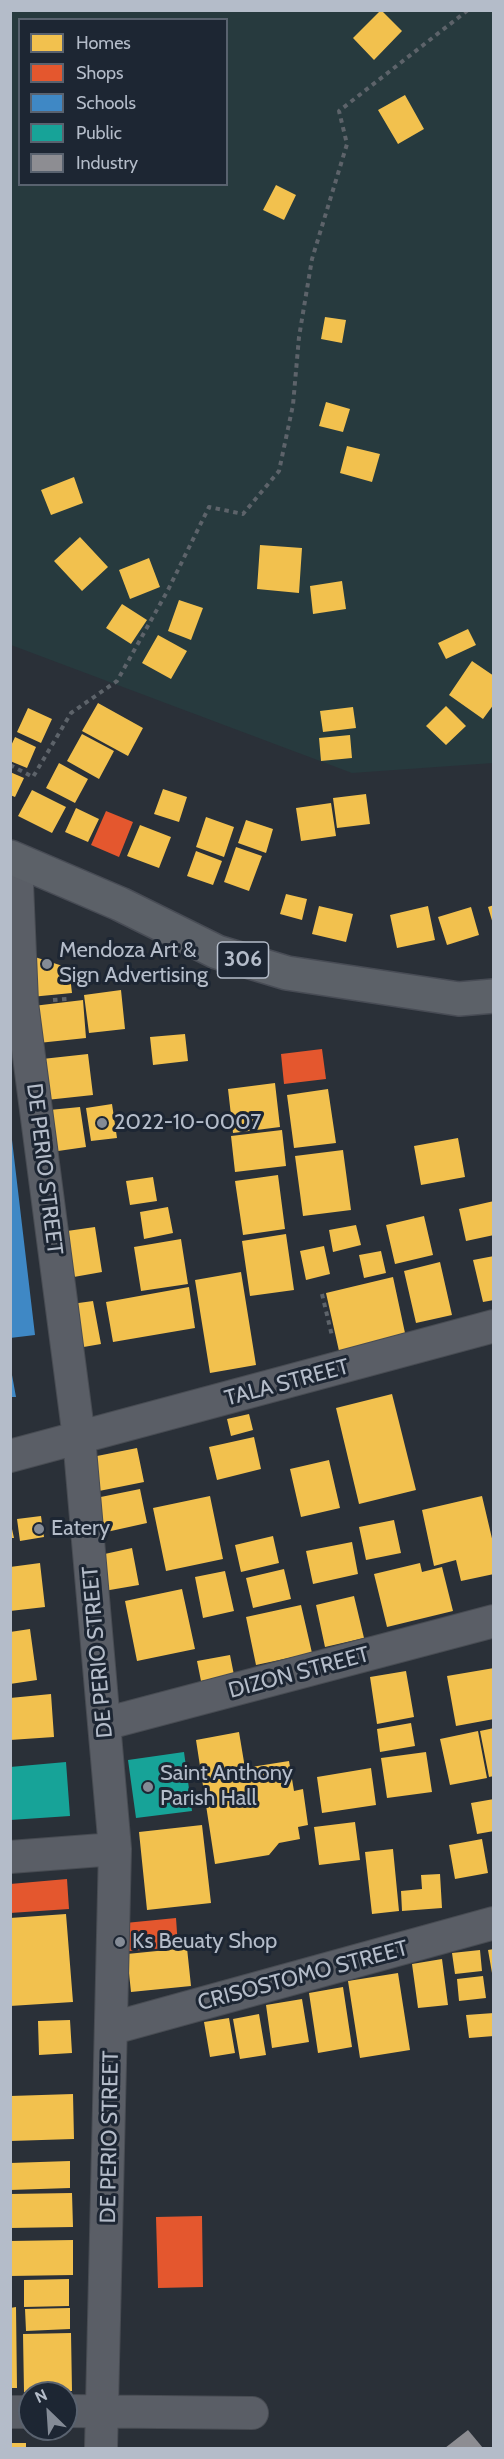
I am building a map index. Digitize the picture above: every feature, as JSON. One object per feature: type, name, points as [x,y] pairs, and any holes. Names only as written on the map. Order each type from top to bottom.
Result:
[{"type":"main road","name":"306","points":[[13,858],[120,904],[217,952],[287,973],[459,999],[494,996]]},
{"type":"street","name":"DE PERIO STREET","points":[[13,858],[22,1003],[79,1438],[116,1850],[101,2448]]},
{"type":"street","name":"TALA STREET","points":[[10,1456],[494,1326]]},
{"type":"street","name":"DIZON STREET","points":[[104,1724],[494,1621]]},
{"type":"street","points":[[10,1857],[116,1850]]},
{"type":"street","name":"CRISOSTOMO STREET","points":[[112,2028],[494,1923]]},
{"type":"street","points":[[78,2411],[252,2413]]},
{"type":"path","points":[[10,765],[33,777],[71,713],[117,681],[168,590],[208,507],[243,514],[279,471],[292,405],[299,337],[312,259],[347,144],[339,111],[468,10]]},
{"type":"path","points":[[322,1294],[339,1369]]},
{"type":"green space","points":[[11,11],[493,11],[493,763],[352,773],[11,645]]},
{"type":"building: Homes","points":[[381,10],[402,31],[374,60],[353,38]]},
{"type":"building: Homes","points":[[405,95],[424,129],[398,144],[378,110]]},
{"type":"building: Homes","points":[[276,185],[296,195],[284,220],[263,210]]},
{"type":"building: Homes","points":[[325,317],[346,320],[342,343],[321,339]]},
{"type":"building: Homes","points":[[326,402],[350,409],[343,432],[319,426]]},
{"type":"building: Homes","points":[[347,446],[380,454],[372,482],[340,473]]},
{"type":"building: Homes","points":[[74,477],[83,503],[51,515],[41,490]]},
{"type":"building: Homes","points":[[80,537],[108,567],[82,591],[54,561]]},
{"type":"building: Homes","points":[[260,545],[302,548],[299,593],[257,589]]},
{"type":"building: Homes","points":[[149,558],[160,587],[130,599],[119,570]]},
{"type":"building: Homes","points":[[342,581],[346,609],[313,614],[310,586]]},
{"type":"building: Homes","points":[[179,600],[203,608],[191,640],[168,631]]},
{"type":"building: Homes","points":[[122,604],[147,620],[131,644],[106,628]]},
{"type":"building: Homes","points":[[468,629],[476,645],[446,659],[438,643]]},
{"type":"building: Homes","points":[[158,635],[187,651],[171,679],[142,663]]},
{"type":"building: Homes","points":[[472,661],[494,676],[494,704],[483,719],[449,695]]},
{"type":"building: Homes","points":[[98,703],[143,728],[128,756],[82,731]]},
{"type":"building: Homes","points":[[446,706],[466,726],[446,745],[426,726]]},
{"type":"building: Homes","points":[[353,707],[356,728],[323,732],[320,711]]},
{"type":"building: Homes","points":[[28,708],[52,719],[41,743],[17,732]]},
{"type":"building: Homes","points":[[82,734],[114,751],[99,779],[67,761]]},
{"type":"building: Homes","points":[[350,735],[352,758],[321,761],[319,738]]},
{"type":"building: Homes","points":[[15,737],[36,747],[27,768],[10,761],[10,748]]},
{"type":"building: Homes","points":[[59,763],[88,779],[75,803],[46,788]]},
{"type":"building: Homes","points":[[10,772],[24,778],[15,797],[10,795]]},
{"type":"building: Homes","points":[[163,789],[187,797],[179,822],[154,814]]},
{"type":"building: Homes","points":[[32,790],[66,807],[52,833],[18,816]]},
{"type":"building: Homes","points":[[366,794],[370,824],[337,828],[333,798]]},
{"type":"building: Homes","points":[[331,803],[336,836],[301,841],[296,808]]},
{"type":"building: Homes","points":[[76,808],[99,819],[88,842],[65,832]]},
{"type":"building: Homes","points":[[206,817],[234,827],[224,857],[196,847]]},
{"type":"building: Homes","points":[[246,820],[273,829],[266,853],[238,843]]},
{"type":"building: Homes","points":[[140,825],[171,837],[159,868],[127,856]]},
{"type":"building: Homes","points":[[236,847],[262,856],[249,891],[224,882]]},
{"type":"building: Homes","points":[[196,851],[222,861],[213,885],[187,876]]},
{"type":"building: Homes","points":[[286,894],[307,899],[302,920],[280,914]]},
{"type":"building: Homes","points":[[494,905],[494,924],[493,924],[488,907]]},
{"type":"building: Homes","points":[[319,906],[353,914],[346,942],[312,934]]},
{"type":"building: Homes","points":[[428,906],[435,940],[397,948],[390,915]]},
{"type":"building: Homes","points":[[471,907],[479,935],[447,945],[438,917]]},
{"type":"building: Homes","points":[[10,949],[69,968],[72,993],[10,999]]},
{"type":"building: Homes","points":[[121,990],[125,1029],[89,1033],[84,995]]},
{"type":"building: Homes","points":[[83,1000],[86,1038],[29,1044],[25,1007]]},
{"type":"building: Homes","points":[[185,1034],[188,1061],[153,1065],[150,1037]]},
{"type":"building: Homes","points":[[88,1054],[93,1095],[37,1101],[33,1060]]},
{"type":"building: Homes","points":[[275,1083],[280,1127],[233,1133],[228,1089]]},
{"type":"building: Homes","points":[[328,1089],[336,1143],[294,1148],[287,1095]]},
{"type":"building: Homes","name":"2022-10-0007","points":[[112,1104],[117,1138],[91,1141],[86,1108]]},
{"type":"building: Homes","points":[[80,1107],[86,1147],[44,1153],[39,1111]]},
{"type":"building: Homes","points":[[282,1130],[286,1166],[235,1172],[231,1136]]},
{"type":"building: Homes","points":[[458,1138],[465,1177],[421,1185],[414,1146]]},
{"type":"building: Homes","points":[[343,1150],[351,1210],[303,1216],[295,1156]]},
{"type":"building: Homes","points":[[278,1175],[285,1229],[243,1235],[235,1181]]},
{"type":"building: Homes","points":[[153,1177],[157,1201],[130,1205],[126,1181]]},
{"type":"building: Homes","points":[[494,1201],[494,1235],[466,1241],[459,1209]]},
{"type":"building: Homes","points":[[168,1207],[173,1233],[144,1239],[140,1212]]},
{"type":"building: Homes","points":[[424,1216],[433,1255],[395,1264],[386,1225]]},
{"type":"building: Homes","points":[[356,1225],[361,1245],[333,1252],[329,1230]]},
{"type":"building: Homes","points":[[95,1227],[102,1272],[68,1278],[60,1232]]},
{"type":"building: Homes","points":[[286,1234],[294,1290],[250,1296],[242,1241]]},
{"type":"building: Homes","points":[[181,1239],[188,1284],[141,1291],[134,1247]]},
{"type":"building: Homes","points":[[324,1246],[330,1274],[306,1280],[300,1251]]},
{"type":"building: Homes","points":[[381,1251],[386,1273],[364,1278],[359,1255]]},
{"type":"building: Homes","points":[[494,1256],[494,1300],[483,1302],[473,1260]]},
{"type":"building: Homes","points":[[440,1262],[452,1315],[416,1323],[404,1271]]},
{"type":"building: Homes","points":[[241,1272],[256,1365],[210,1373],[195,1280]]},
{"type":"building: Homes","points":[[393,1277],[405,1333],[339,1351],[326,1293]]},
{"type":"building: Homes","points":[[189,1287],[195,1328],[113,1342],[106,1302]]},
{"type":"building: Homes","points":[[93,1301],[101,1344],[72,1349],[64,1305]]},
{"type":"building: Homes","points":[[392,1394],[416,1490],[359,1504],[336,1408]]},
{"type":"building: Homes","points":[[249,1414],[253,1430],[231,1436],[227,1419]]},
{"type":"building: Homes","points":[[254,1437],[261,1469],[217,1480],[209,1447]]},
{"type":"building: Homes","points":[[137,1448],[144,1482],[89,1493],[82,1459]]},
{"type":"building: Homes","points":[[329,1460],[340,1508],[301,1517],[290,1469]]},
{"type":"building: Homes","points":[[140,1489],[147,1523],[93,1535],[86,1500]]},
{"type":"building: Homes","points":[[210,1496],[223,1559],[166,1571],[153,1508]]},
{"type":"building: Homes","points":[[482,1496],[494,1547],[494,1574],[461,1581],[456,1560],[434,1566],[422,1510]]},
{"type":"building: Homes","points":[[41,1516],[44,1537],[20,1541],[17,1519]]},
{"type":"building: Homes","points":[[10,1520],[14,1538],[10,1538]]},
{"type":"building: Homes","points":[[394,1520],[401,1553],[366,1560],[359,1527]]},
{"type":"building: Homes","points":[[273,1536],[279,1563],[241,1572],[235,1545]]},
{"type":"building: Homes","points":[[352,1542],[358,1574],[313,1584],[306,1551]]},
{"type":"building: Homes","points":[[132,1548],[139,1585],[98,1592],[91,1557]]},
{"type":"building: Homes","points":[[40,1563],[45,1607],[10,1611],[10,1567]]},
{"type":"building: Homes","points":[[420,1563],[422,1572],[442,1567],[453,1611],[387,1627],[374,1574]]},
{"type":"building: Homes","points":[[284,1569],[291,1599],[253,1608],[246,1578]]},
{"type":"building: Homes","points":[[225,1571],[234,1611],[203,1618],[195,1577]]},
{"type":"building: Homes","points":[[182,1589],[195,1649],[137,1661],[125,1601]]},
{"type":"building: Homes","points":[[354,1596],[364,1638],[325,1647],[316,1605]]},
{"type":"building: Homes","points":[[301,1605],[312,1653],[256,1665],[246,1617]]},
{"type":"building: Homes","points":[[30,1629],[37,1680],[10,1684],[10,1632]]},
{"type":"building: Homes","points":[[230,1655],[234,1675],[201,1681],[197,1661]]},
{"type":"building: Homes","points":[[494,1668],[494,1719],[456,1726],[447,1676]]},
{"type":"building: Homes","points":[[406,1671],[414,1717],[377,1724],[370,1677]]},
{"type":"building: Homes","points":[[51,1694],[54,1737],[10,1740],[10,1698]]},
{"type":"building: Homes","points":[[411,1723],[415,1746],[380,1752],[377,1729]]},
{"type":"building: Homes","points":[[494,1728],[494,1776],[489,1777],[480,1731]]},
{"type":"building: Homes","points":[[478,1731],[487,1778],[450,1785],[440,1739]]},
{"type":"building: Homes","points":[[239,1732],[245,1768],[289,1761],[294,1791],[303,1789],[308,1825],[298,1827],[300,1839],[279,1843],[269,1855],[215,1864],[196,1740]]},
{"type":"building: Homes","points":[[426,1752],[432,1792],[387,1798],[381,1758]]},
{"type":"building: Homes","points":[[371,1768],[376,1805],[322,1813],[317,1777]]},
{"type":"building: Homes","points":[[494,1799],[494,1831],[477,1834],[471,1803]]},
{"type":"building: Homes","points":[[355,1822],[360,1860],[319,1865],[314,1827]]},
{"type":"building: Homes","points":[[202,1825],[211,1903],[147,1910],[139,1832]]},
{"type":"building: Homes","points":[[482,1839],[488,1873],[455,1879],[449,1845]]},
{"type":"building: Homes","points":[[393,1849],[399,1911],[372,1914],[365,1852]]},
{"type":"building: Homes","points":[[440,1874],[442,1908],[402,1911],[401,1891],[422,1889],[421,1875]]},
{"type":"building: Homes","points":[[66,1914],[73,2002],[10,2006],[10,1918]]},
{"type":"building: Homes","points":[[187,1948],[191,1986],[131,1992],[127,1954]]},
{"type":"building: Homes","points":[[494,1949],[494,1973],[492,1973],[488,1950]]},
{"type":"building: Homes","points":[[480,1950],[482,1971],[455,1974],[452,1953]]},
{"type":"building: Homes","points":[[442,1959],[448,2005],[418,2008],[412,1964]]},
{"type":"building: Homes","points":[[398,1973],[410,2050],[360,2058],[348,1981]]},
{"type":"building: Homes","points":[[483,1976],[486,1998],[459,2001],[457,1979]]},
{"type":"building: Homes","points":[[343,1987],[352,2047],[318,2053],[309,1993]]},
{"type":"building: Homes","points":[[302,1999],[309,2042],[272,2048],[266,2005]]},
{"type":"building: Homes","points":[[494,2013],[494,2036],[469,2038],[466,2015]]},
{"type":"building: Homes","points":[[259,2014],[266,2055],[240,2059],[233,2019]]},
{"type":"building: Homes","points":[[229,2018],[235,2053],[210,2057],[204,2022]]},
{"type":"building: Homes","points":[[70,2020],[72,2053],[39,2055],[38,2021]]},
{"type":"building: Homes","points":[[73,2094],[74,2139],[10,2141],[10,2096]]},
{"type":"building: Homes","points":[[70,2161],[70,2188],[10,2190],[10,2163]]},
{"type":"building: Homes","points":[[72,2193],[73,2227],[10,2228],[10,2194]]},
{"type":"building: Homes","points":[[73,2240],[73,2275],[10,2276],[10,2241]]},
{"type":"building: Homes","points":[[69,2279],[69,2306],[24,2307],[24,2280]]},
{"type":"building: Homes","points":[[16,2307],[17,2388],[10,2388],[10,2308]]},
{"type":"building: Homes","points":[[70,2308],[70,2329],[26,2331],[25,2309]]},
{"type":"building: Homes","points":[[71,2333],[72,2381],[24,2381],[23,2334]]},
{"type":"building: Homes","points":[[10,2443],[26,2443],[26,2448],[10,2448]]},
{"type":"building: Shops","points":[[106,811],[133,822],[119,857],[91,845]]},
{"type":"building: Shops","points":[[322,1049],[326,1079],[284,1084],[281,1054]]},
{"type":"building: Shops","points":[[67,1879],[69,1909],[10,1913],[10,1884]]},
{"type":"building: Shops","points":[[176,1918],[178,1947],[117,1952],[115,1924]]},
{"type":"building: Shops","points":[[202,2216],[203,2287],[158,2288],[156,2217]]},
{"type":"building: Schools","points":[[10,1123],[35,1335],[10,1338]]},
{"type":"building: Schools","points":[[10,1364],[16,1397],[10,1397]]},
{"type":"building: Public","points":[[184,1752],[192,1811],[136,1818],[128,1760]]},
{"type":"building: Public","points":[[66,1762],[70,1816],[10,1820],[10,1767]]},
{"type":"building: Industry","points":[[468,2430],[483,2448],[445,2448]]},
{"type":"place","name":"Mendoza Art & Sign Advertising","points":[[47,964]]},
{"type":"place","name":"2022-10-0007","points":[[102,1123]]},
{"type":"place","name":"Eatery","points":[[39,1529]]},
{"type":"place","name":"Saint Anthony Parish Hall","points":[[148,1787]]},
{"type":"place","name":"Ks Beuaty Shop","points":[[120,1942]]}]
